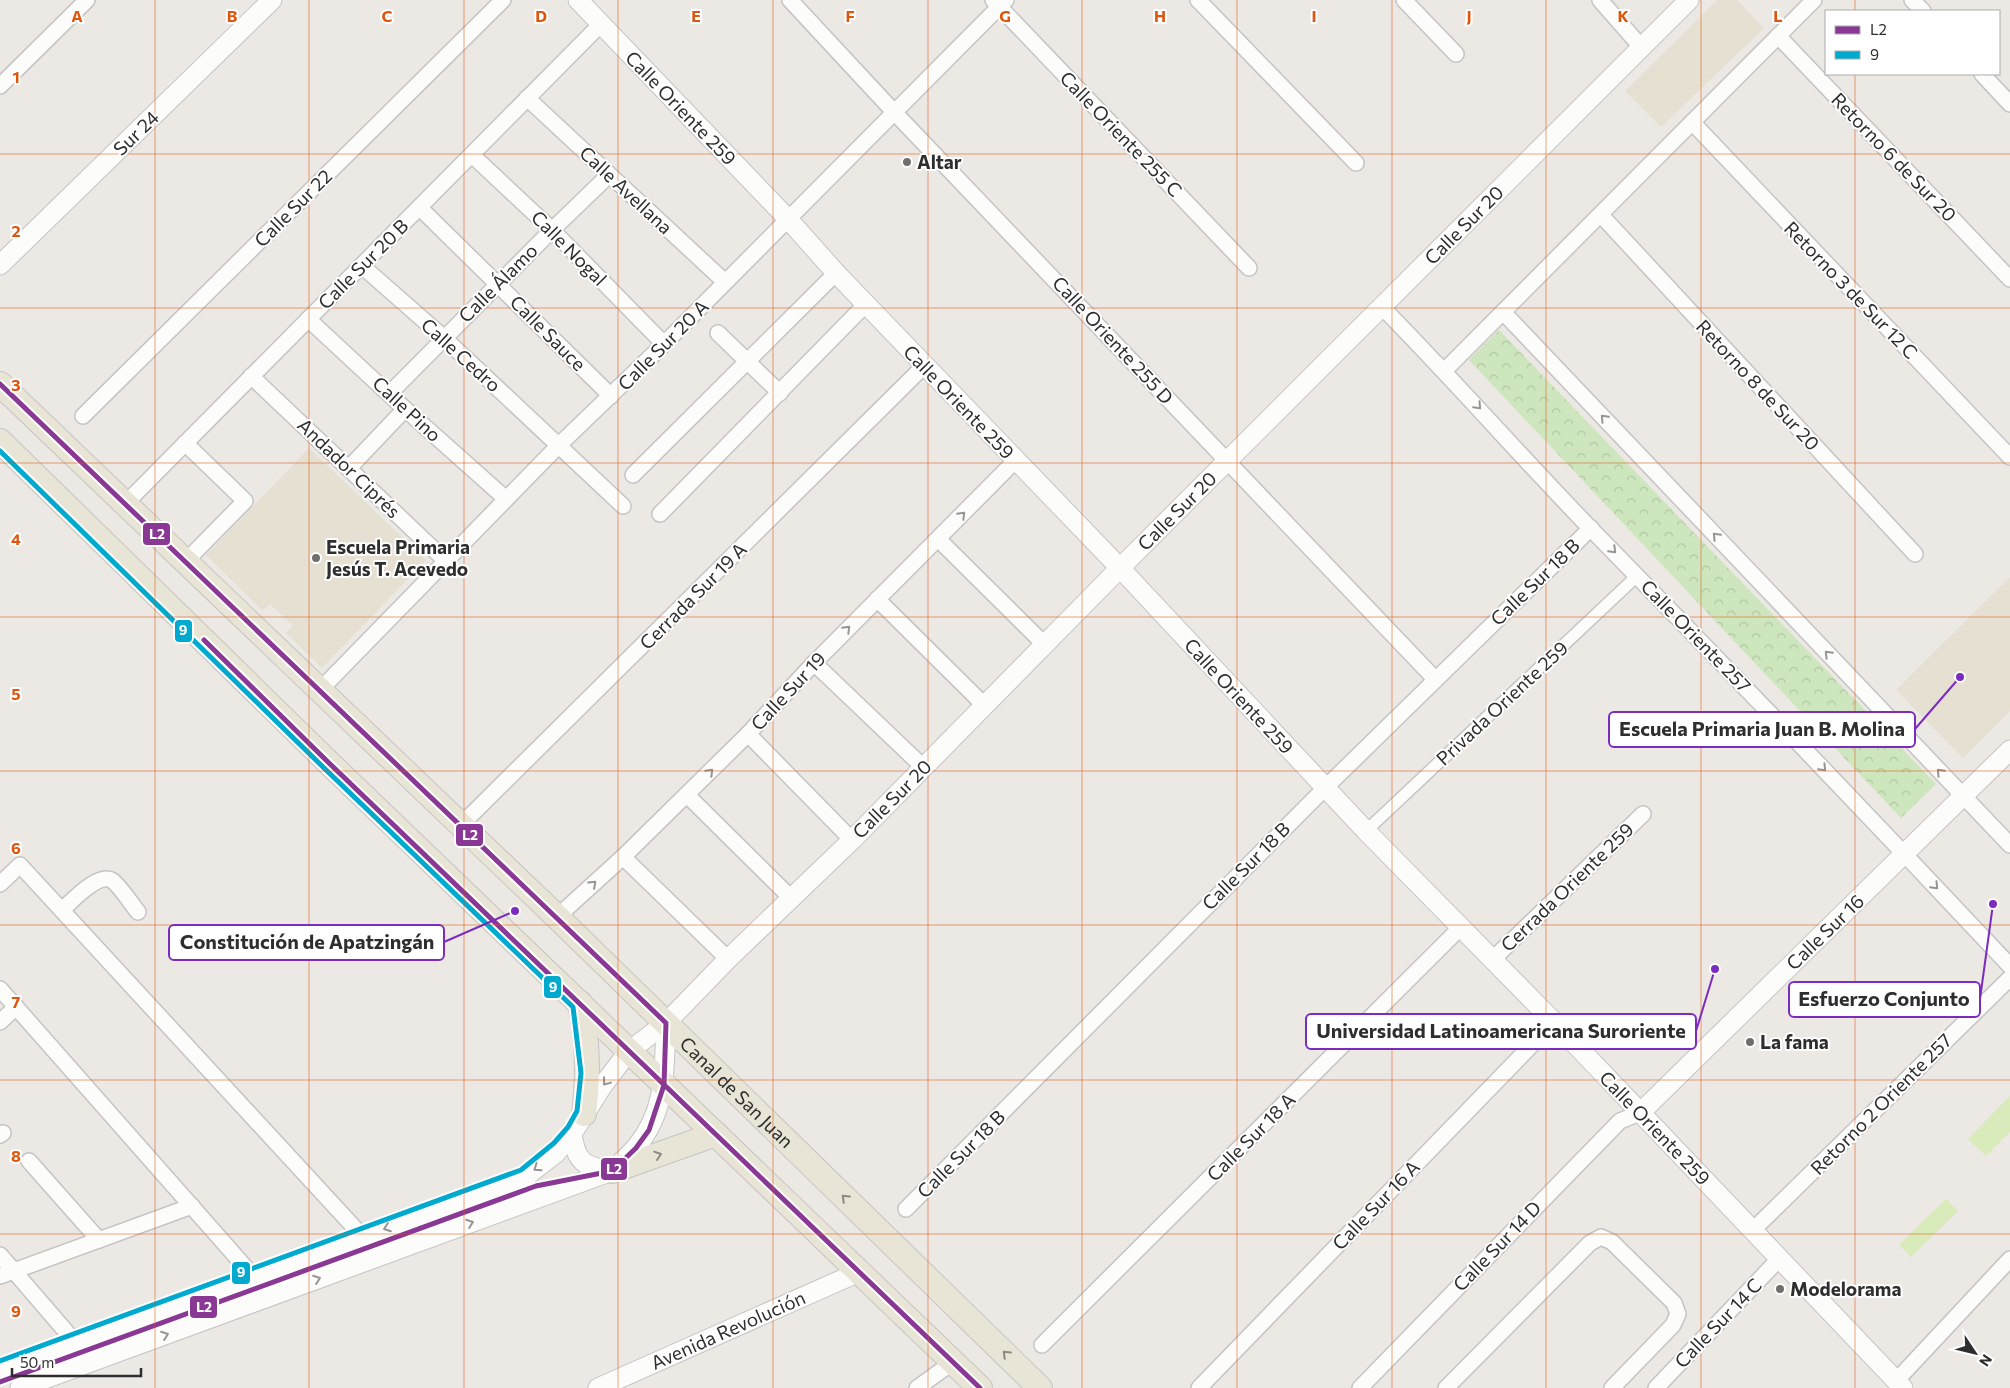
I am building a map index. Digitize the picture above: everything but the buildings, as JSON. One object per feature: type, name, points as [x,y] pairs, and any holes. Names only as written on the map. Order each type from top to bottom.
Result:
[{"type":"main road","name":"Canal de San Juan","points":[[0,384],[461,825],[1040,1388]]},
{"type":"main road","points":[[0,441],[330,763],[980,1388]]},
{"type":"main road","points":[[580,1003],[587,1047],[587,1092],[584,1114]]},
{"type":"main road","points":[[612,1171],[716,1134]]},
{"type":"street","points":[[0,86],[86,0]]},
{"type":"street","name":"Sur 24","points":[[0,265],[272,0]]},
{"type":"street","name":"Calle Sur 22","points":[[83,416],[503,0]]},
{"type":"street","name":"Calle Oriente 259","points":[[578,0],[788,219],[924,366],[1120,568],[1324,788],[1554,1022],[1899,1384]]},
{"type":"street","name":"Calle Oriente 255 D","points":[[790,0],[895,113],[1435,679]]},
{"type":"street","points":[[1198,0],[1356,163]]},
{"type":"street","points":[[1404,0],[1456,54]]},
{"type":"street","points":[[1600,0],[1642,48]]},
{"type":"street","name":"Calle Sur 20","points":[[0,1369],[525,1176],[555,1154],[572,1134],[629,1051],[666,1023],[728,959],[852,840],[1120,568],[1689,0]]},
{"type":"street","points":[[1444,370],[1814,0]]},
{"type":"street","points":[[1912,0],[1922,10]]},
{"type":"street","name":"Calle Sur 20 A","points":[[320,690],[559,445],[664,344],[895,113],[1000,2]]},
{"type":"street","name":"Calle Oriente 255 C","points":[[1000,2],[1249,268]]},
{"type":"street","name":"Calle Sur 20 B","points":[[125,504],[602,24]]},
{"type":"street","name":"Retorno 6 de Sur 20","points":[[1778,36],[2010,279]]},
{"type":"street","points":[[1983,75],[2010,104]]},
{"type":"street","name":"Calle Avellana","points":[[527,98],[725,282]]},
{"type":"street","name":"Retorno 3 de Sur 12 C","points":[[1692,122],[2010,457]]},
{"type":"street","name":"Calle Nogal","points":[[472,155],[552,230],[664,344]]},
{"type":"street","name":"Calle Álamo","points":[[390,393],[609,175]]},
{"type":"street","name":"Calle Sauce","points":[[420,208],[611,396]]},
{"type":"street","name":"Retorno 8 de Sur 20","points":[[1601,215],[1915,554]]},
{"type":"street","name":"Calle Cedro","points":[[362,266],[444,338],[623,506]]},
{"type":"street","points":[[633,475],[836,273]]},
{"type":"street","points":[[660,514],[866,304]]},
{"type":"street","name":"Calle Oriente 257","points":[[1382,307],[2010,966]]},
{"type":"street","points":[[1503,312],[2010,845]]},
{"type":"street","name":"Calle Pino","points":[[308,319],[390,393],[404,409],[506,499]]},
{"type":"street","points":[[718,333],[780,392]]},
{"type":"street","name":"Cerrada Sur 19 A","points":[[461,825],[924,366]]},
{"type":"street","name":"Andador Ciprés","points":[[251,376],[446,561]]},
{"type":"street","points":[[348,468],[404,409]]},
{"type":"street","points":[[185,443],[245,501],[186,561]]},
{"type":"street","name":"Calle Sur 19","points":[[557,918],[687,795],[877,599],[1016,461]]},
{"type":"street","name":"Calle Sur 18 B","points":[[906,1209],[1324,788],[1591,528]]},
{"type":"street","points":[[938,539],[1045,645]]},
{"type":"street","name":"Privada Oriente 259","points":[[1366,831],[1638,575]]},
{"type":"street","points":[[877,599],[985,706]]},
{"type":"street","points":[[814,663],[923,767]]},
{"type":"street","points":[[748,734],[852,840]]},
{"type":"street","name":"Calle Sur 16","points":[[1640,1113],[2010,750]]},
{"type":"street","points":[[687,795],[791,898]]},
{"type":"street","name":"Cerrada Oriente 259","points":[[1492,960],[1643,814]]},
{"type":"street","points":[[623,857],[728,959]]},
{"type":"street","points":[[0,884],[20,865],[363,1237]]},
{"type":"street","points":[[62,910],[95,881],[104,878],[112,880],[138,912]]},
{"type":"street","name":"Calle Sur 18 A","points":[[1042,1345],[1460,928]]},
{"type":"street","name":"Retorno 2 Oriente 257","points":[[1753,1230],[2010,978]]},
{"type":"street","points":[[0,989],[254,1277]]},
{"type":"street","points":[[0,1022],[16,1007]]},
{"type":"street","name":"Calle Sur 16 A","points":[[1199,1388],[1554,1022]]},
{"type":"street","points":[[20,1388],[612,1171],[636,1148],[649,1130],[658,1107],[664,1084],[666,1023]]},
{"type":"street","name":"Calle Sur 14 D","points":[[1360,1388],[1620,1121],[1640,1113]]},
{"type":"street","points":[[572,1134],[574,1148],[579,1159],[593,1168],[612,1171]]},
{"type":"street","points":[[29,1161],[99,1240]]},
{"type":"street","points":[[7,1274],[192,1206]]},
{"type":"street","points":[[1446,1388],[1590,1243],[1601,1236],[1612,1242],[1674,1303],[1678,1314],[1673,1325],[1612,1388]]},
{"type":"street","points":[[0,1256],[7,1274],[76,1342]]},
{"type":"street","name":"Calle Sur 14 C","points":[[1656,1388],[1779,1259]]},
{"type":"street","points":[[1899,1384],[2010,1259]]},
{"type":"street","name":"Avenida Revolución","points":[[598,1388],[859,1272]]},
{"type":"street","points":[[916,1388],[952,1362]]},
{"type":"shaded area","points":[[1717,0],[1737,0],[1764,28],[1661,127],[1625,91]]},
{"type":"shaded area","name":"Escuela Primaria Jesús T. Acevedo","points":[[309,448],[426,560],[322,668],[286,633],[293,626],[270,604],[263,611],[206,555]]},
{"type":"shaded area","points":[[2010,577],[2010,711],[1963,758],[1896,690]]},
{"type":"green space","points":[[1499,330],[1936,784],[1901,818],[1469,360]]},
{"type":"green space","points":[[2010,1096],[2010,1132],[1986,1156],[1968,1139]]},
{"type":"green space","points":[[1946,1199],[1958,1211],[1911,1257],[1899,1245]]},
{"type":"transit line","name":"L2","points":[[0,384],[666,1023],[664,1085],[649,1130],[636,1148],[612,1171],[536,1186],[0,1382]]},
{"type":"transit line","name":"9","points":[[0,451],[324,768],[573,1007],[581,1073],[577,1111],[568,1127],[554,1143],[521,1170],[0,1361]]},
{"type":"transit line","name":"L2","points":[[204,640],[329,763],[980,1388]]},
{"type":"place","name":"Altar","points":[[907,162]]},
{"type":"place","name":"Escuela Primaria Jesús T. Acevedo","points":[[316,558]]},
{"type":"place","name":"Escuela Primaria Juan B. Molina","points":[[1960,677]]},
{"type":"place","name":"Esfuerzo Conjunto","points":[[1993,904]]},
{"type":"place","name":"Constitución de Apatzingán","points":[[515,911]]},
{"type":"place","name":"Universidad Latinoamericana Suroriente","points":[[1715,969]]},
{"type":"place","name":"La fama","points":[[1750,1042]]},
{"type":"place","name":"Modelorama","points":[[1780,1289]]}]
